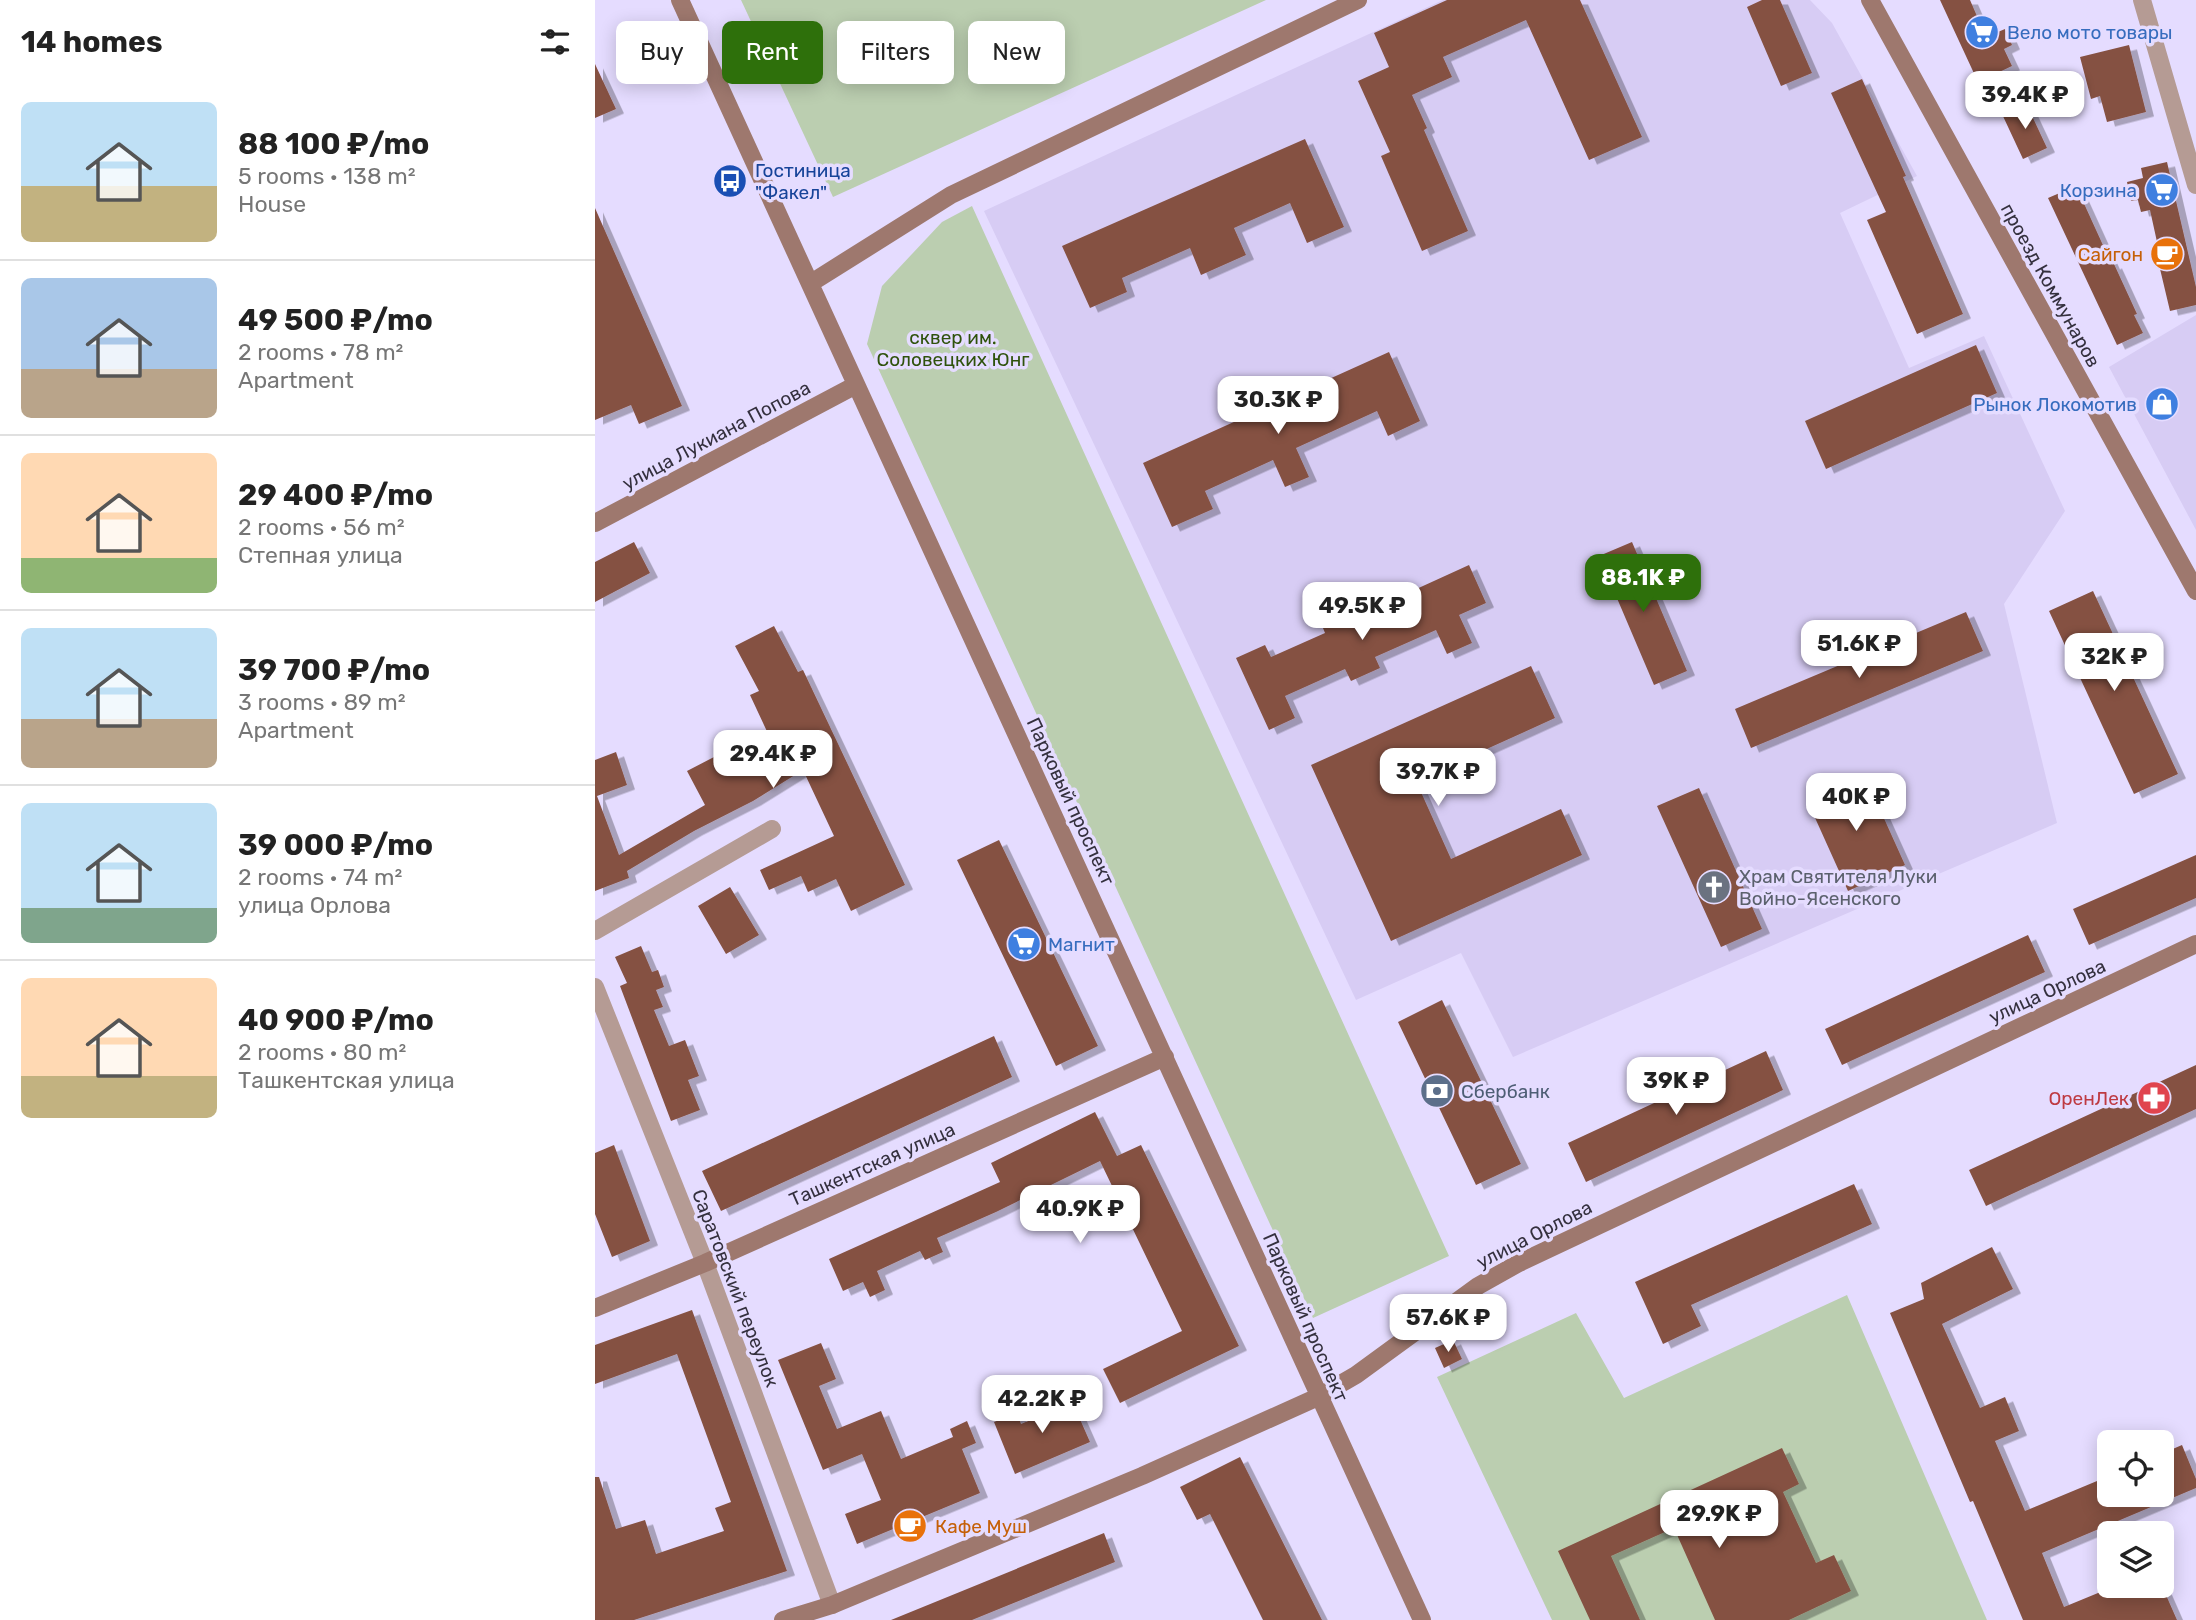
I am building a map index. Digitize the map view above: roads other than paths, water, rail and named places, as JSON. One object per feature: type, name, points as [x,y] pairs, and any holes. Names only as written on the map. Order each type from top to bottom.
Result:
[{"type":"street","name":"Парковый проспект","points":[[681,0],[1422,1620]]},
{"type":"street","points":[[811,283],[951,195],[1358,0]]},
{"type":"street","name":"проезд Коммунаров","points":[[1870,0],[2196,591]]},
{"type":"street","points":[[2142,0],[2196,185]]},
{"type":"street","name":"улица Лукиана Попова","points":[[595,523],[856,385]]},
{"type":"street","points":[[595,932],[772,828]]},
{"type":"street","name":"улица Орлова","points":[[783,1620],[832,1605],[1142,1476],[1318,1397],[1356,1374],[1478,1286],[1519,1263],[2196,944]]},
{"type":"street","name":"Саратовский переулок","points":[[595,988],[705,1263],[832,1605]]},
{"type":"street","name":"Ташкентская улица","points":[[595,1308],[705,1263],[1165,1056]]},
{"type":"place","name":"Вело мото товары","points":[[1982,32]]},
{"type":"place","name":"Гостиница \"Факел\"","points":[[730,181]]},
{"type":"place","name":"Корзина","points":[[2162,190]]},
{"type":"place","name":"Сайгон","points":[[2167,254]]},
{"type":"place","name":"Рынок Локомотив","points":[[2162,404]]},
{"type":"place","name":"Храм Святителя Луки Войно-Ясенского","points":[[1714,887]]},
{"type":"place","name":"Магнит","points":[[1024,944]]},
{"type":"place","name":"Сбербанк","points":[[1437,1091]]},
{"type":"place","name":"ОренЛек","points":[[2154,1098]]},
{"type":"place","name":"Кафе Муш","points":[[910,1526]]},
{"type":"park label","name":"сквер им. Соловецких Юнг","points":[[953,348]]}]
